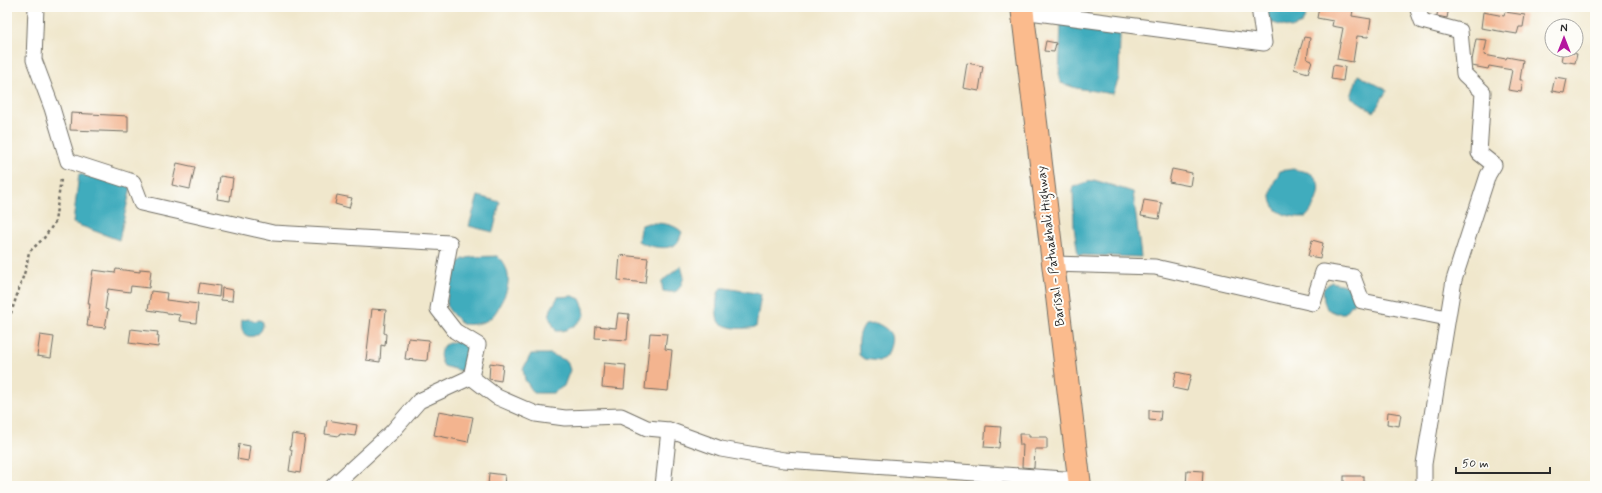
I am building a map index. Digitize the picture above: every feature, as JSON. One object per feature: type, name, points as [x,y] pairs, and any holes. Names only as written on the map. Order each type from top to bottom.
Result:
[{"type":"highway","name":"Barisal - Patuakhali Highway","points":[[1022,9],[1080,483]]},
{"type":"street","points":[[36,7],[34,60],[52,108],[68,161],[133,182],[140,203],[273,233],[450,243],[438,309],[455,330],[478,345],[471,377]]},
{"type":"street","points":[[1022,9],[1264,43],[1259,7]]},
{"type":"street","points":[[1417,7],[1422,21],[1460,31],[1464,74],[1483,92],[1479,153],[1494,165],[1488,175],[1454,280],[1424,464],[1424,486]]},
{"type":"street","points":[[1053,264],[1155,267],[1312,303],[1323,272],[1353,277],[1362,301],[1447,318]]},
{"type":"street","points":[[471,377],[497,398],[536,414],[565,418],[621,416],[647,428],[669,430],[721,448],[784,460],[1080,483]]},
{"type":"street","points":[[333,486],[392,432],[419,401],[471,377]]},
{"type":"street","points":[[663,486],[669,430]]},
{"type":"path","points":[[7,325],[26,268],[29,252],[44,238],[55,222],[61,179]]},
{"type":"water","points":[[1265,7],[1309,7],[1302,24],[1291,28],[1266,21]]},
{"type":"water","points":[[1061,21],[1098,23],[1120,34],[1119,78],[1113,94],[1076,88],[1061,83],[1059,79]]},
{"type":"water","points":[[1358,75],[1387,90],[1374,112],[1351,97]]},
{"type":"water","points":[[1293,169],[1310,173],[1317,180],[1319,186],[1315,203],[1306,217],[1285,215],[1275,208],[1272,203],[1271,196],[1274,181],[1280,171]]},
{"type":"water","points":[[79,174],[131,187],[119,240],[73,223]]},
{"type":"water","points":[[1094,180],[1133,192],[1141,257],[1078,255],[1074,227],[1073,187]]},
{"type":"water","points":[[478,196],[500,202],[493,232],[469,226]]},
{"type":"water","points":[[648,223],[666,224],[675,227],[682,232],[678,242],[673,246],[664,248],[650,246],[638,241],[642,225]]},
{"type":"water","points":[[497,256],[506,267],[508,273],[508,285],[497,310],[491,318],[486,321],[476,324],[462,324],[450,311],[447,304],[448,291],[457,264],[464,259],[473,257]]},
{"type":"water","points":[[681,266],[684,277],[681,286],[675,292],[663,291],[662,281]]},
{"type":"water","points":[[1331,282],[1347,286],[1351,291],[1355,301],[1345,313],[1336,313],[1327,309],[1324,301],[1323,289]]},
{"type":"water","points":[[721,288],[761,294],[756,327],[731,327],[718,321],[716,309],[717,299]]},
{"type":"water","points":[[573,296],[580,299],[585,315],[569,329],[556,331],[549,317],[551,309],[558,297]]},
{"type":"water","points":[[249,319],[253,321],[260,320],[263,322],[260,332],[256,335],[247,336],[243,333],[242,320]]},
{"type":"water","points":[[876,323],[887,329],[892,340],[887,356],[879,361],[864,359],[859,355],[859,339],[862,328],[865,324]]},
{"type":"water","points":[[460,342],[468,346],[470,354],[467,369],[462,371],[444,366],[440,354],[442,348],[448,343]]},
{"type":"water","points":[[531,354],[551,354],[567,361],[570,370],[564,386],[553,393],[534,393],[525,380],[523,369]]},
{"type":"building","points":[[1319,7],[1337,7],[1353,10],[1352,16],[1371,19],[1368,37],[1357,36],[1353,62],[1337,59],[1343,28],[1332,26],[1333,21],[1317,18]]},
{"type":"building","points":[[1438,7],[1449,7],[1447,18],[1437,16]]},
{"type":"building","points":[[1483,12],[1504,16],[1505,12],[1525,15],[1523,27],[1519,27],[1517,34],[1481,28]]},
{"type":"building","points":[[1304,37],[1310,38],[1307,59],[1312,61],[1308,73],[1294,69]]},
{"type":"building","points":[[1476,39],[1487,40],[1484,55],[1523,60],[1520,80],[1523,80],[1521,92],[1508,90],[1512,70],[1489,66],[1488,69],[1472,66]]},
{"type":"building","points":[[1046,41],[1056,43],[1054,52],[1044,51]]},
{"type":"building","points":[[1562,58],[1576,58],[1575,63],[1561,61]]},
{"type":"building","points":[[967,63],[983,66],[979,91],[963,88]]},
{"type":"building","points":[[1333,65],[1345,67],[1343,81],[1331,79]]},
{"type":"building","points":[[1555,77],[1567,79],[1564,93],[1552,91]]},
{"type":"building","points":[[71,113],[128,116],[128,132],[70,130]]},
{"type":"building","points":[[177,163],[195,167],[190,189],[172,185]]},
{"type":"building","points":[[1172,169],[1192,173],[1190,186],[1169,182]]},
{"type":"building","points":[[220,176],[233,178],[230,201],[217,199]]},
{"type":"building","points":[[337,195],[352,198],[349,208],[335,204]]},
{"type":"building","points":[[1144,200],[1162,203],[1159,219],[1141,216]]},
{"type":"building","points":[[1312,240],[1323,243],[1320,258],[1308,256]]},
{"type":"building","points":[[620,255],[648,258],[645,283],[618,280]]},
{"type":"building","points":[[116,269],[140,272],[140,269],[151,270],[149,288],[131,286],[130,292],[108,289],[105,309],[108,310],[105,328],[87,326],[90,304],[88,304],[93,270],[115,273]]},
{"type":"building","points":[[200,283],[220,286],[219,297],[198,294]]},
{"type":"building","points":[[222,288],[233,290],[232,301],[221,300]]},
{"type":"building","points":[[151,291],[167,293],[166,300],[198,304],[196,323],[179,321],[180,315],[148,310]]},
{"type":"building","points":[[372,309],[386,310],[384,333],[386,334],[385,346],[381,345],[380,362],[366,360]]},
{"type":"building","points":[[618,313],[629,314],[627,340],[595,338],[596,326],[616,328]]},
{"type":"building","points":[[131,329],[158,332],[158,347],[129,343]]},
{"type":"building","points":[[650,333],[667,334],[665,349],[672,350],[668,391],[645,389]]},
{"type":"building","points":[[40,335],[54,337],[51,358],[37,356]]},
{"type":"building","points":[[408,338],[429,340],[427,361],[405,359]]},
{"type":"building","points":[[490,363],[503,365],[501,381],[489,379]]},
{"type":"building","points":[[604,363],[626,365],[624,389],[602,387]]},
{"type":"building","points":[[1176,372],[1191,375],[1187,391],[1173,388]]},
{"type":"building","points":[[1149,410],[1161,411],[1160,421],[1149,420]]},
{"type":"building","points":[[439,411],[473,417],[468,442],[434,435]]},
{"type":"building","points":[[1388,412],[1401,414],[1399,426],[1387,424]]},
{"type":"building","points":[[327,420],[357,425],[355,436],[325,434]]},
{"type":"building","points":[[986,426],[1001,427],[999,448],[984,447]]},
{"type":"building","points":[[292,434],[305,436],[300,473],[289,471],[292,450],[290,449]]},
{"type":"building","points":[[1019,434],[1029,434],[1029,437],[1047,437],[1047,449],[1035,449],[1034,468],[1022,467],[1023,445],[1020,445]]},
{"type":"building","points":[[239,444],[250,446],[248,461],[237,459]]},
{"type":"building","points":[[1187,470],[1203,471],[1202,486],[1186,486]]},
{"type":"building","points":[[489,473],[505,475],[504,486],[488,486]]},
{"type":"building","points":[[1344,476],[1364,476],[1364,486],[1344,486]]}]
